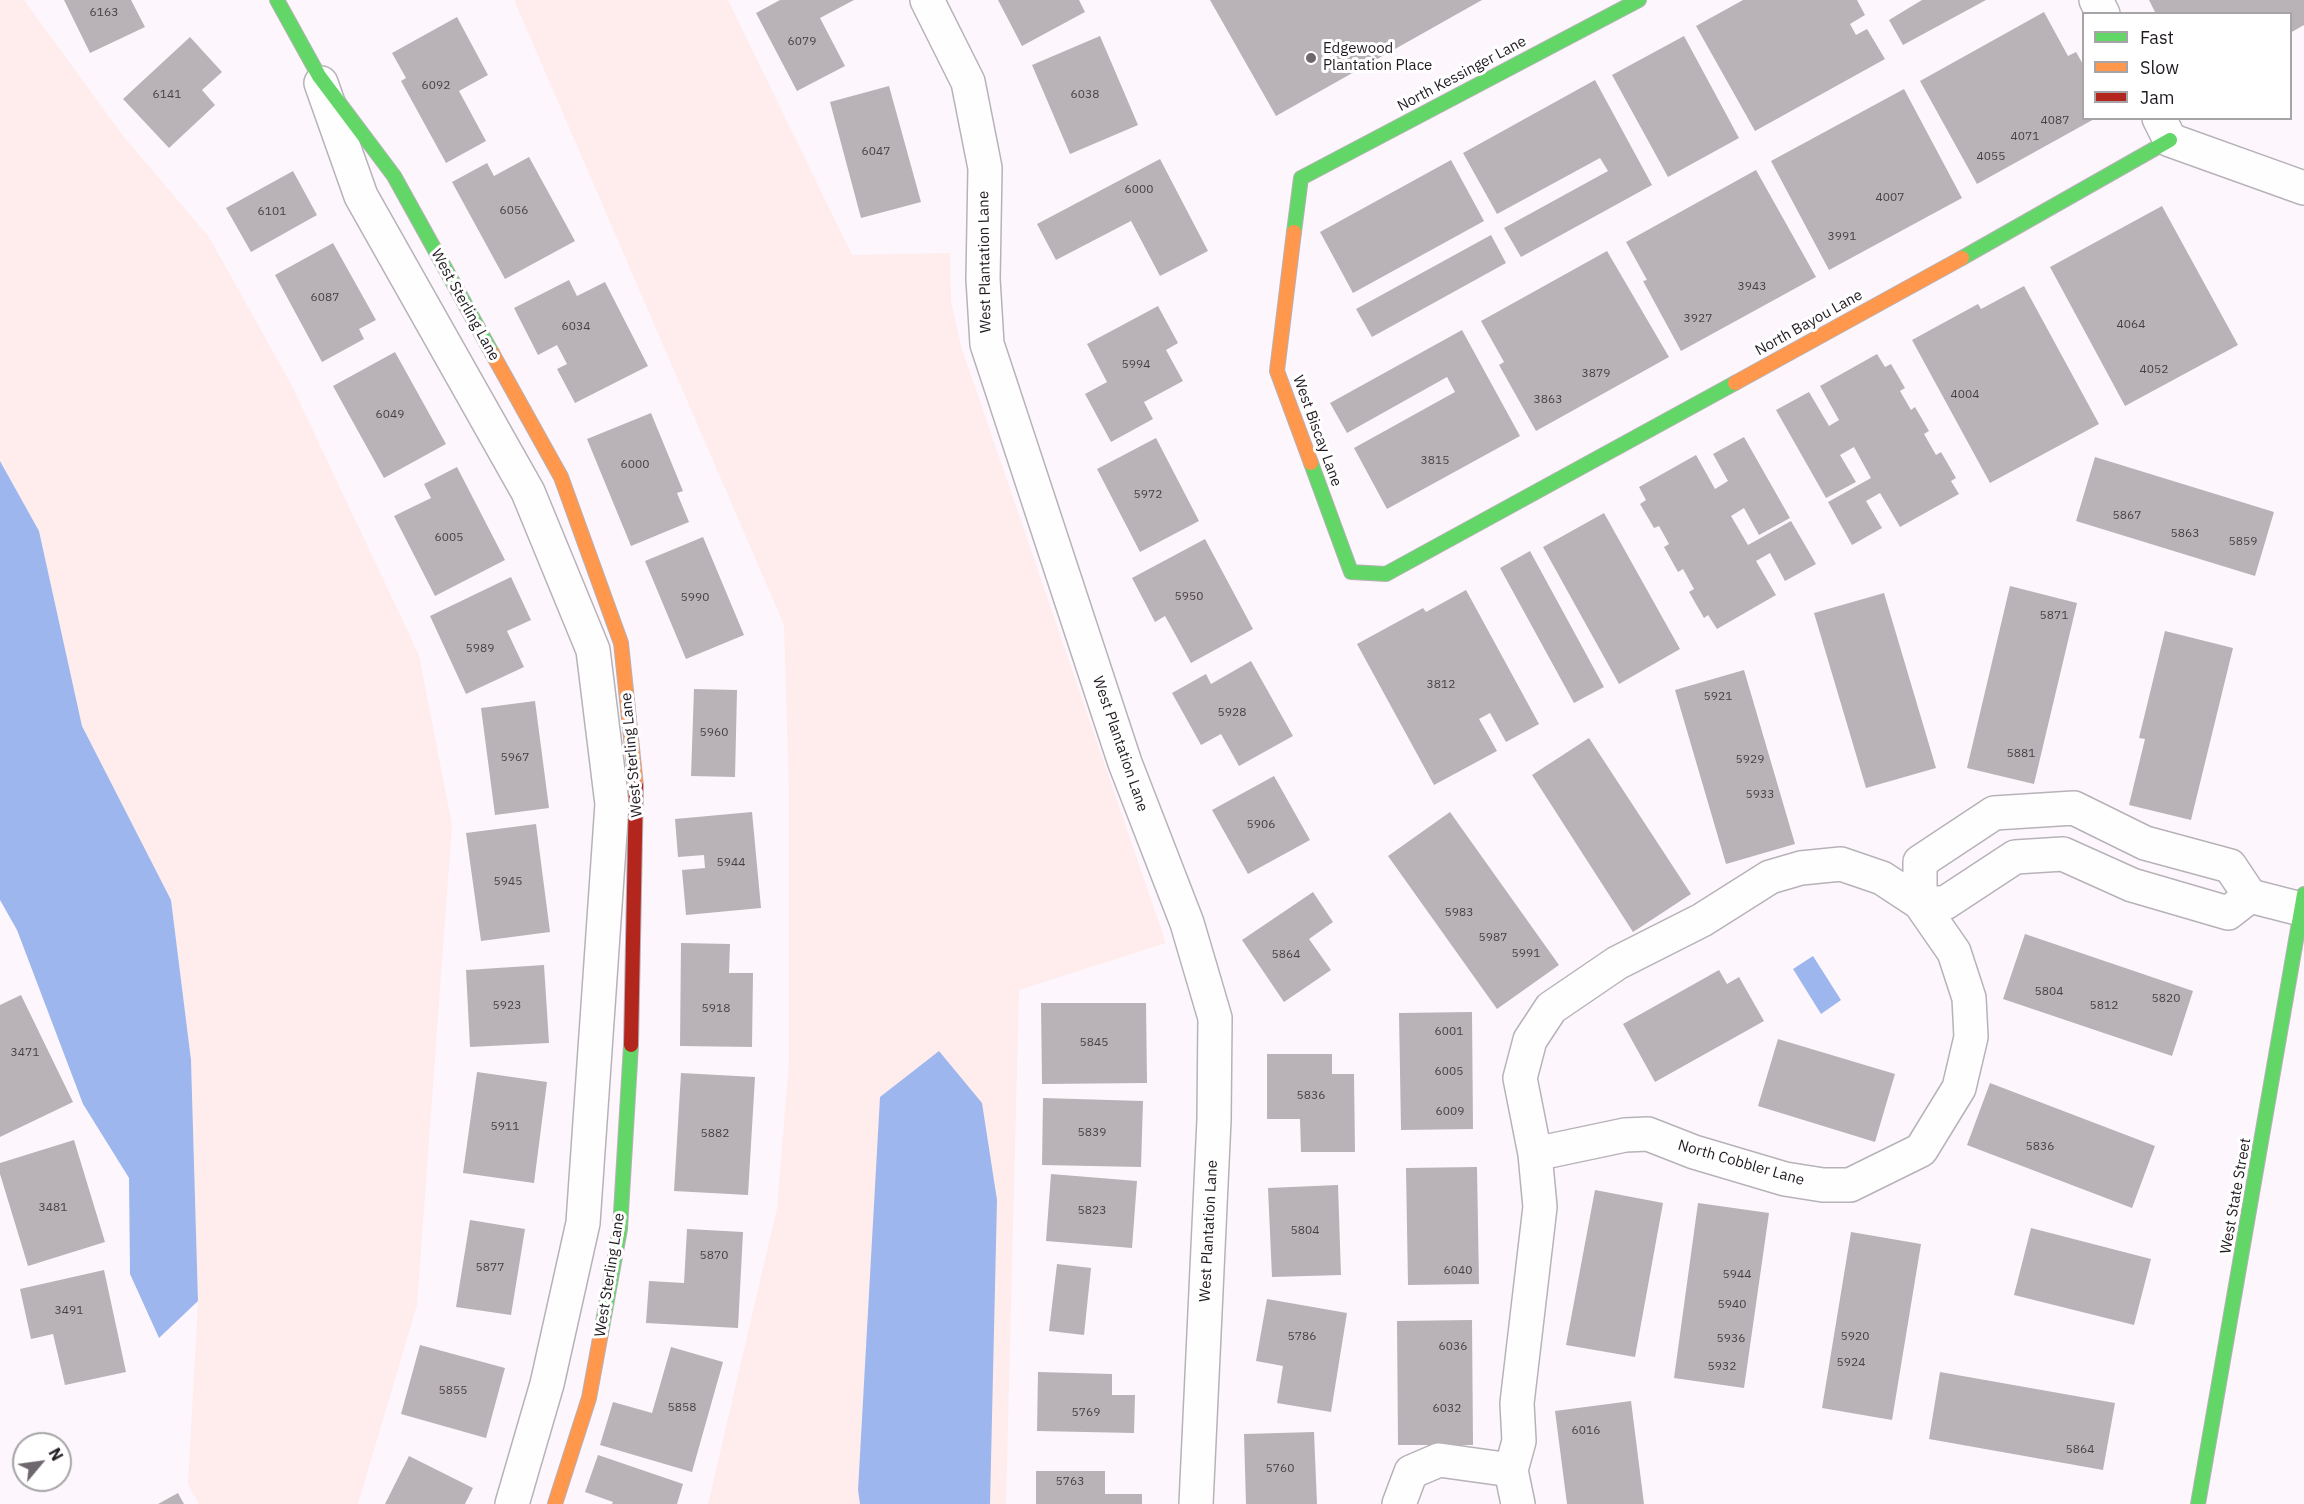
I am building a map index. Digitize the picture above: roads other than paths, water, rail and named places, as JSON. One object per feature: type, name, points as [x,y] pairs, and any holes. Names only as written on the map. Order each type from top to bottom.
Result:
[{"type":"street","name":"West Sterling Lane","points":[[277,0],[319,76],[394,176],[561,477],[621,643],[638,802],[634,1005],[620,1229],[589,1398],[555,1504]]},
{"type":"street","name":"West Plantation Lane","points":[[927,0],[968,82],[985,168],[983,279],[987,344],[1125,763],[1187,923],[1215,1018],[1214,1120],[1196,1504]]},
{"type":"street","name":"North Kessinger Lane","points":[[1301,178],[1639,0]]},
{"type":"street","name":"West Sterling Lane","points":[[319,76],[361,196],[528,492],[593,650],[612,804],[582,1223],[548,1384],[512,1504]]},
{"type":"street","points":[[2165,129],[2304,188]]},
{"type":"street","name":"North Bayou Lane","points":[[1461,533],[2017,228],[2165,129]]},
{"type":"street","name":"West Biscay Lane","points":[[1301,178],[1277,371],[1351,573],[1386,574],[1461,533]]},
{"type":"street","points":[[2250,896],[2230,866],[2145,843],[2074,808],[1994,813],[1920,862],[1920,903],[1945,903],[2015,857],[2064,854],[2132,885],[2228,913],[2250,896],[2303,902]]},
{"type":"street","name":"North Cobbler Lane","points":[[1518,1504],[1511,1470],[1519,1441],[1517,1403],[1540,1207],[1535,1154],[1520,1078],[1530,1040],[1551,1008],[1617,963],[1702,920],[1770,877],[1801,868],[1841,864],[1882,878],[1920,903],[1954,952],[1969,998],[1971,1037],[1959,1088],[1921,1150],[1850,1185],[1823,1185],[1785,1179],[1694,1152],[1648,1134],[1624,1135],[1535,1154]]},
{"type":"street","name":"West State Street","points":[[2198,1504],[2303,902]]},
{"type":"street","points":[[1399,1504],[1411,1472],[1439,1460],[1511,1470]]},
{"type":"water","points":[[0,461],[39,531],[82,726],[171,900],[191,1060],[198,1301],[159,1338],[130,1274],[129,1178],[83,1104],[17,930],[0,900]]},
{"type":"water","points":[[1813,956],[1841,1000],[1821,1014],[1793,969]]},
{"type":"water","points":[[939,1051],[982,1103],[997,1200],[990,1504],[860,1504],[858,1490],[880,1097]]},
{"type":"place","name":"Edgewood Plantation Place","points":[[1311,58]]}]
